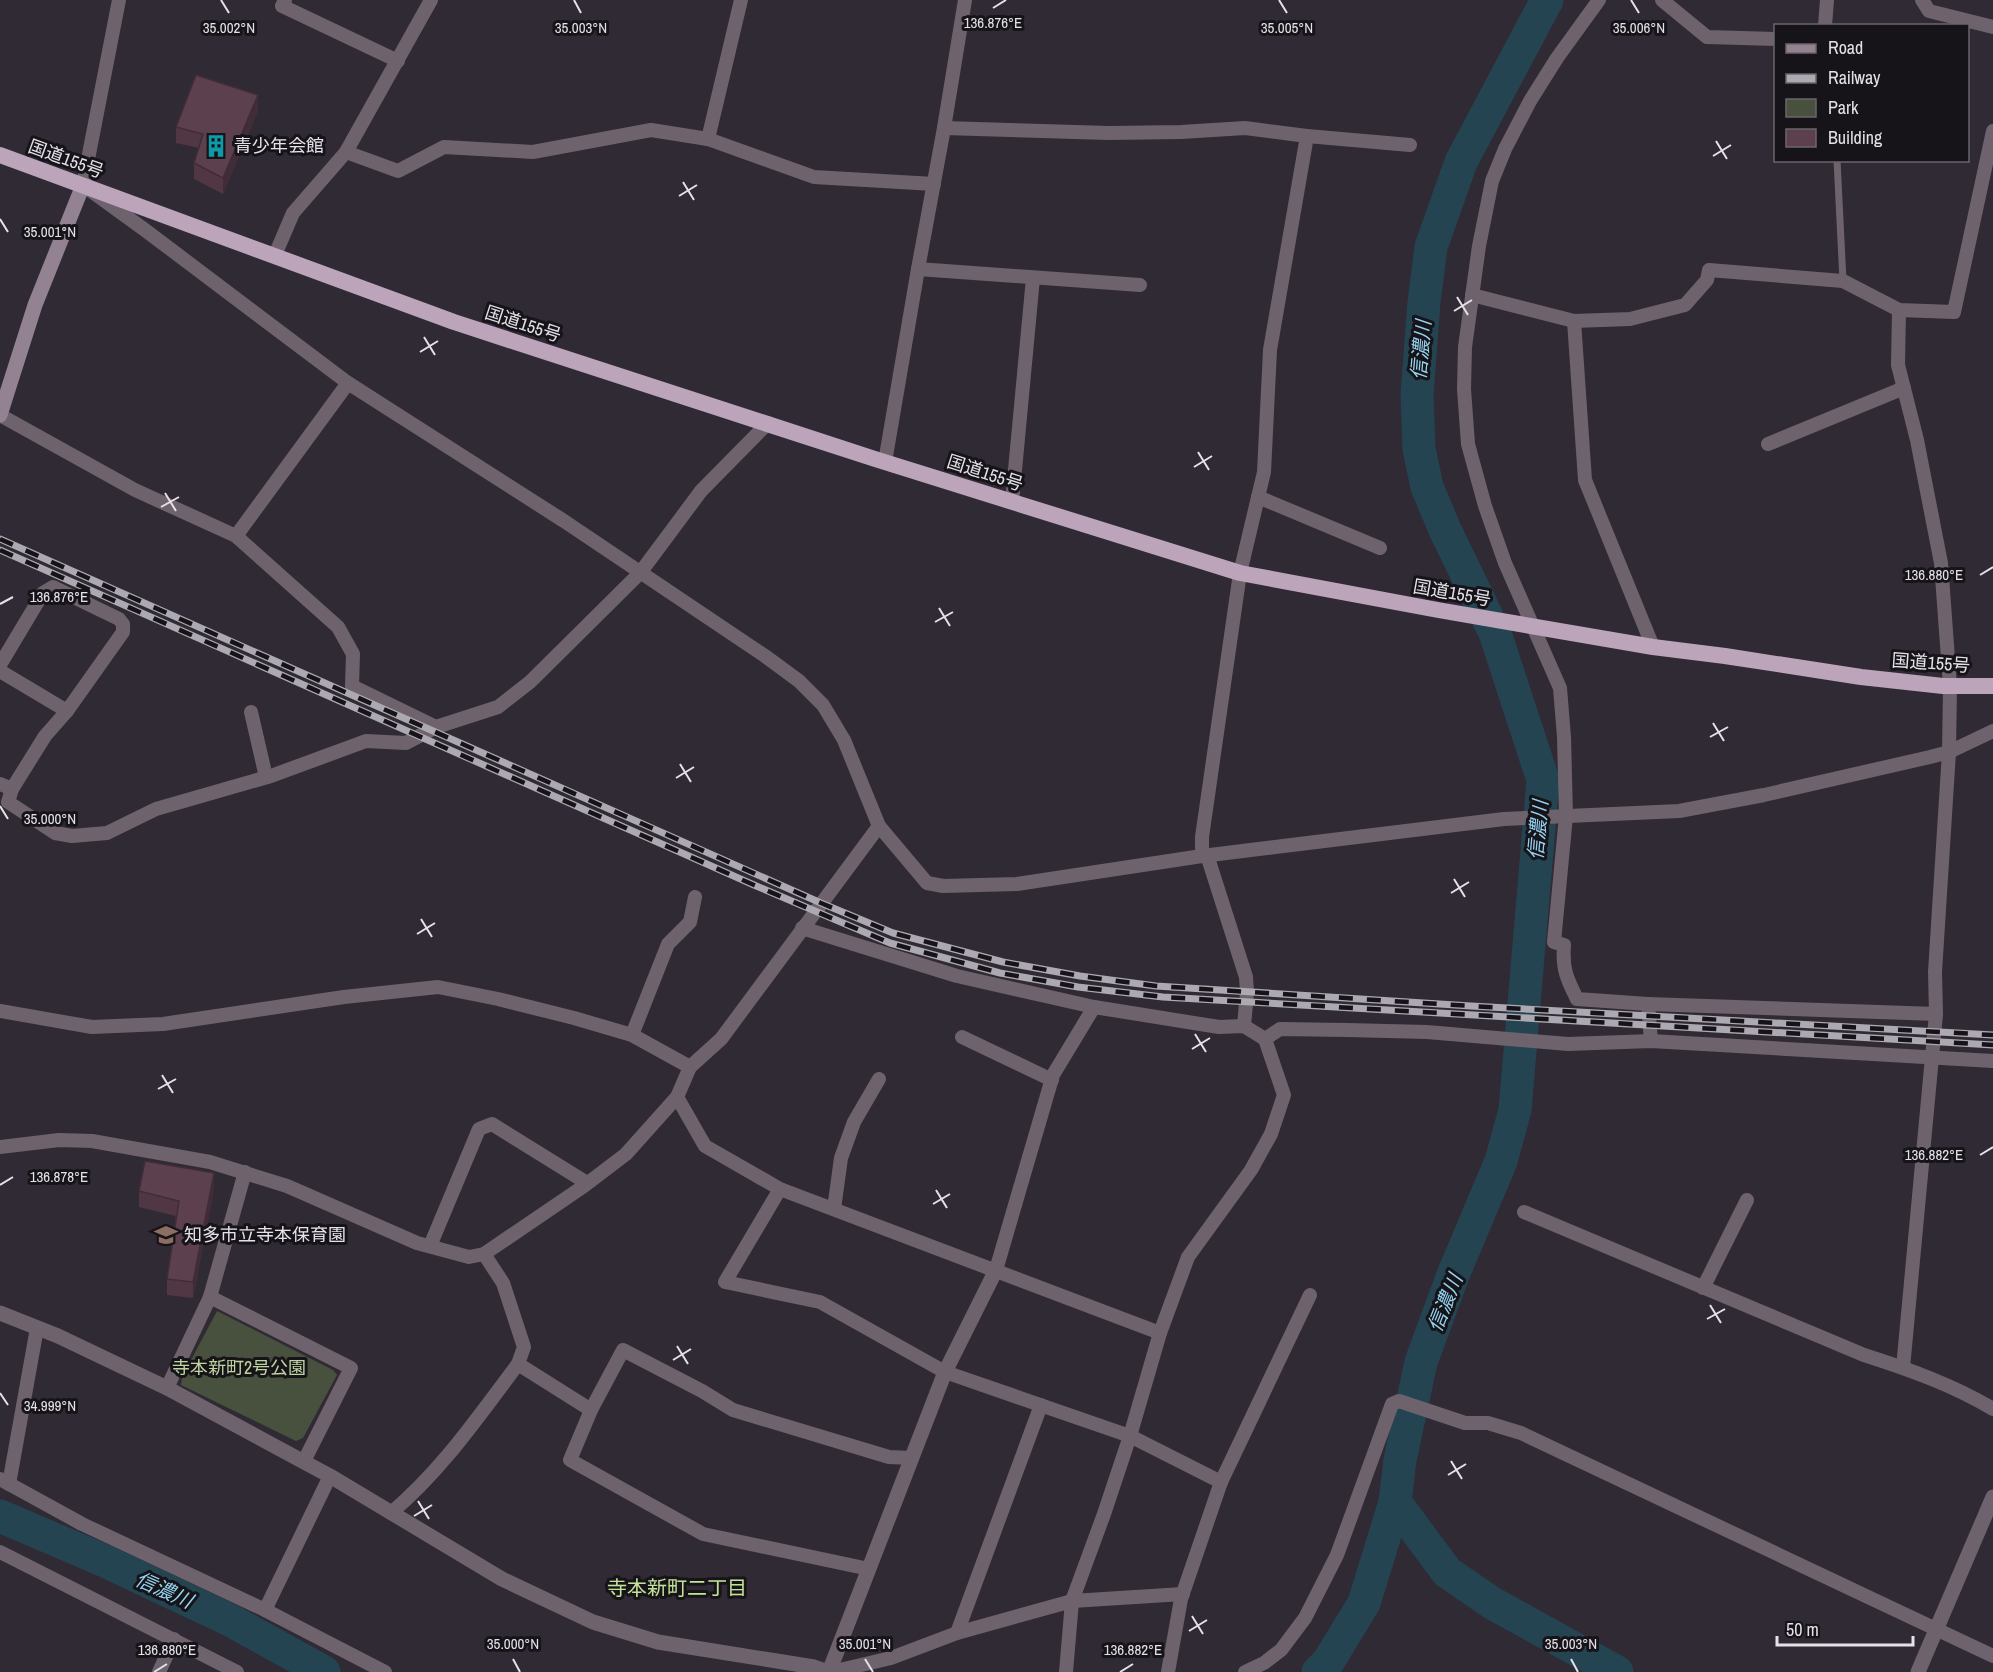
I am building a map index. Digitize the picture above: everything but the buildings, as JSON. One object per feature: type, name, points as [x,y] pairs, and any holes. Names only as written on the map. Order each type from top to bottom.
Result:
[{"type":"highway","name":"国道155号","points":[[0,155],[454,322],[885,462],[1240,573],[1653,647],[1861,677],[1950,686],[1993,686]]},
{"type":"main road","points":[[0,415],[35,305],[83,186]]},
{"type":"street","points":[[119,0],[83,186],[348,383],[564,521],[799,681],[823,705],[844,740],[879,826],[927,883],[943,886],[1017,884],[1204,856],[1504,819],[1679,810],[1764,795],[1949,752],[1993,731]]},
{"type":"street","points":[[285,0],[282,6],[398,61]]},
{"type":"street","points":[[275,255],[293,213],[346,152],[431,0]]},
{"type":"street","points":[[708,139],[741,0]]},
{"type":"street","points":[[885,462],[965,0]]},
{"type":"street","points":[[1599,0],[1557,58],[1530,101],[1505,149],[1492,181],[1479,246],[1465,357],[1464,389],[1468,444],[1485,506],[1530,625],[1560,688],[1564,737],[1554,942],[1564,945],[1562,962],[1565,975],[1577,999],[1648,1004],[1936,1014]]},
{"type":"street","points":[[1662,0],[1707,38],[1774,39]]},
{"type":"street","points":[[1825,24],[1827,0]]},
{"type":"street","points":[[1922,0],[1929,11],[1993,27]]},
{"type":"street","points":[[944,128],[1171,132],[1245,128],[1410,145]]},
{"type":"street","points":[[346,152],[398,171],[444,147],[533,152],[651,130],[708,139],[814,177],[933,184]]},
{"type":"street","points":[[1472,295],[1574,321],[1630,319],[1685,305],[1707,280],[1709,270],[1843,281],[1899,310],[1954,312],[1993,131]]},
{"type":"street","points":[[1244,1026],[1246,977],[1204,856],[1202,837],[1240,573],[1264,472],[1270,350],[1307,136]]},
{"type":"street","points":[[918,269],[1140,285]]},
{"type":"street","points":[[1012,502],[1033,278]]},
{"type":"street","points":[[1899,310],[1898,365],[1917,440],[1941,563],[1950,686],[1949,752],[1935,972],[1936,1014],[1903,1368]]},
{"type":"street","points":[[1574,321],[1585,480],[1653,647]]},
{"type":"street","points":[[236,536],[348,383]]},
{"type":"street","points":[[1768,444],[1904,388]]},
{"type":"street","points":[[0,415],[135,490],[236,536],[338,627],[353,654],[352,686],[436,727]]},
{"type":"street","points":[[0,666],[43,594],[52,587],[119,619],[123,624],[123,632],[67,711],[6,787],[8,802],[55,833],[72,836],[107,833],[156,809],[266,777],[366,741],[405,743],[436,727],[498,707],[530,682],[640,573],[701,491],[768,423]]},
{"type":"street","points":[[1258,497],[1380,548]]},
{"type":"street","points":[[0,671],[67,711]]},
{"type":"street","points":[[251,712],[266,777]]},
{"type":"street","points":[[0,1147],[59,1140],[92,1141],[210,1162],[287,1186],[417,1243],[470,1257],[484,1254],[626,1154],[677,1097],[690,1067],[721,1038],[879,826]]},
{"type":"street","points":[[632,1035],[668,944],[690,922],[695,897]]},
{"type":"street","points":[[802,928],[957,976],[1094,1007],[1220,1027],[1244,1026],[1265,1039],[1284,1095],[1271,1134],[1251,1170],[1188,1257],[1160,1333],[1130,1436],[1072,1601],[1065,1672]]},
{"type":"street","points":[[0,1011],[92,1027],[163,1024],[344,997],[438,987],[498,999],[632,1035],[690,1067]]},
{"type":"street","points":[[1648,1004],[1650,1041]]},
{"type":"street","points":[[829,1672],[945,1372],[996,1270],[1052,1080],[1094,1007]]},
{"type":"street","points":[[1265,1039],[1280,1029],[1427,1032],[1568,1044],[1650,1041],[1993,1061]]},
{"type":"street","points":[[962,1037],[1052,1080]]},
{"type":"street","points":[[834,1209],[841,1158],[854,1122],[879,1079]]},
{"type":"street","points":[[677,1097],[705,1146],[780,1188],[1160,1333]]},
{"type":"street","points":[[430,1246],[479,1129],[486,1126],[492,1124],[586,1183]]},
{"type":"street","points":[[167,1388],[210,1297],[245,1172]]},
{"type":"street","points":[[780,1188],[724,1282],[820,1302],[945,1372],[1130,1436],[1221,1482]]},
{"type":"street","points":[[1703,1288],[1747,1200]]},
{"type":"street","points":[[1524,1212],[1864,1355],[1903,1368],[1973,1397],[1993,1409]]},
{"type":"street","points":[[391,1513],[417,1491],[449,1456],[518,1364],[524,1347],[503,1283],[484,1254]]},
{"type":"street","points":[[1168,1672],[1183,1594],[1221,1482],[1310,1295]]},
{"type":"street","points":[[210,1297],[351,1368],[304,1461]]},
{"type":"street","points":[[0,1313],[167,1388],[304,1461],[502,1579],[593,1622],[658,1642],[814,1667],[829,1672],[891,1658],[957,1633],[1072,1601],[1183,1594]]},
{"type":"street","points":[[37,1328],[4,1481],[82,1524],[265,1610],[385,1672]]},
{"type":"street","points":[[869,1569],[703,1534],[570,1460],[591,1410],[623,1350],[702,1391],[733,1410],[889,1457],[912,1458]]},
{"type":"street","points":[[518,1364],[591,1410]]},
{"type":"street","points":[[1245,1672],[1264,1663],[1281,1650],[1305,1618],[1337,1555],[1392,1404],[1399,1401],[1465,1423],[1488,1423],[1521,1432],[1993,1656]]},
{"type":"street","points":[[957,1633],[1041,1405]]},
{"type":"street","points":[[265,1610],[330,1476]]},
{"type":"street","points":[[1918,1672],[1993,1497]]},
{"type":"street","points":[[0,1552],[237,1672]]},
{"type":"street","points":[[159,1672],[174,1639]]},
{"type":"lane","points":[[1838,162],[1843,281]]},
{"type":"green space","name":"寺本新町2号公園","points":[[217,1311],[333,1370],[337,1375],[303,1438],[296,1441],[181,1385],[182,1377]]},
{"type":"waterway","name":"信濃川","points":[[1318,1672],[1328,1662],[1364,1603],[1395,1502],[1400,1460],[1421,1362],[1453,1275],[1501,1161],[1515,1110],[1543,780],[1495,633],[1427,487],[1419,449],[1417,395],[1431,247],[1461,162],[1547,0]]},
{"type":"waterway","points":[[1395,1502],[1447,1572],[1492,1603],[1617,1672]]},
{"type":"waterway","name":"信濃川","points":[[0,1516],[105,1561],[230,1620],[324,1672]]},
{"type":"railway","points":[[0,539],[821,903],[893,933],[1003,962],[1080,976],[1156,986],[1993,1035]]},
{"type":"railway","points":[[0,550],[754,885],[890,943],[1000,973],[1078,987],[1163,997],[1993,1045]]},
{"type":"place","name":"青少年会館","points":[[216,146]]},
{"type":"place","name":"知多市立寺本保育園","points":[[166,1235]]},
{"type":"district","name":"寺本新町二丁目","points":[[677,1588]]}]
